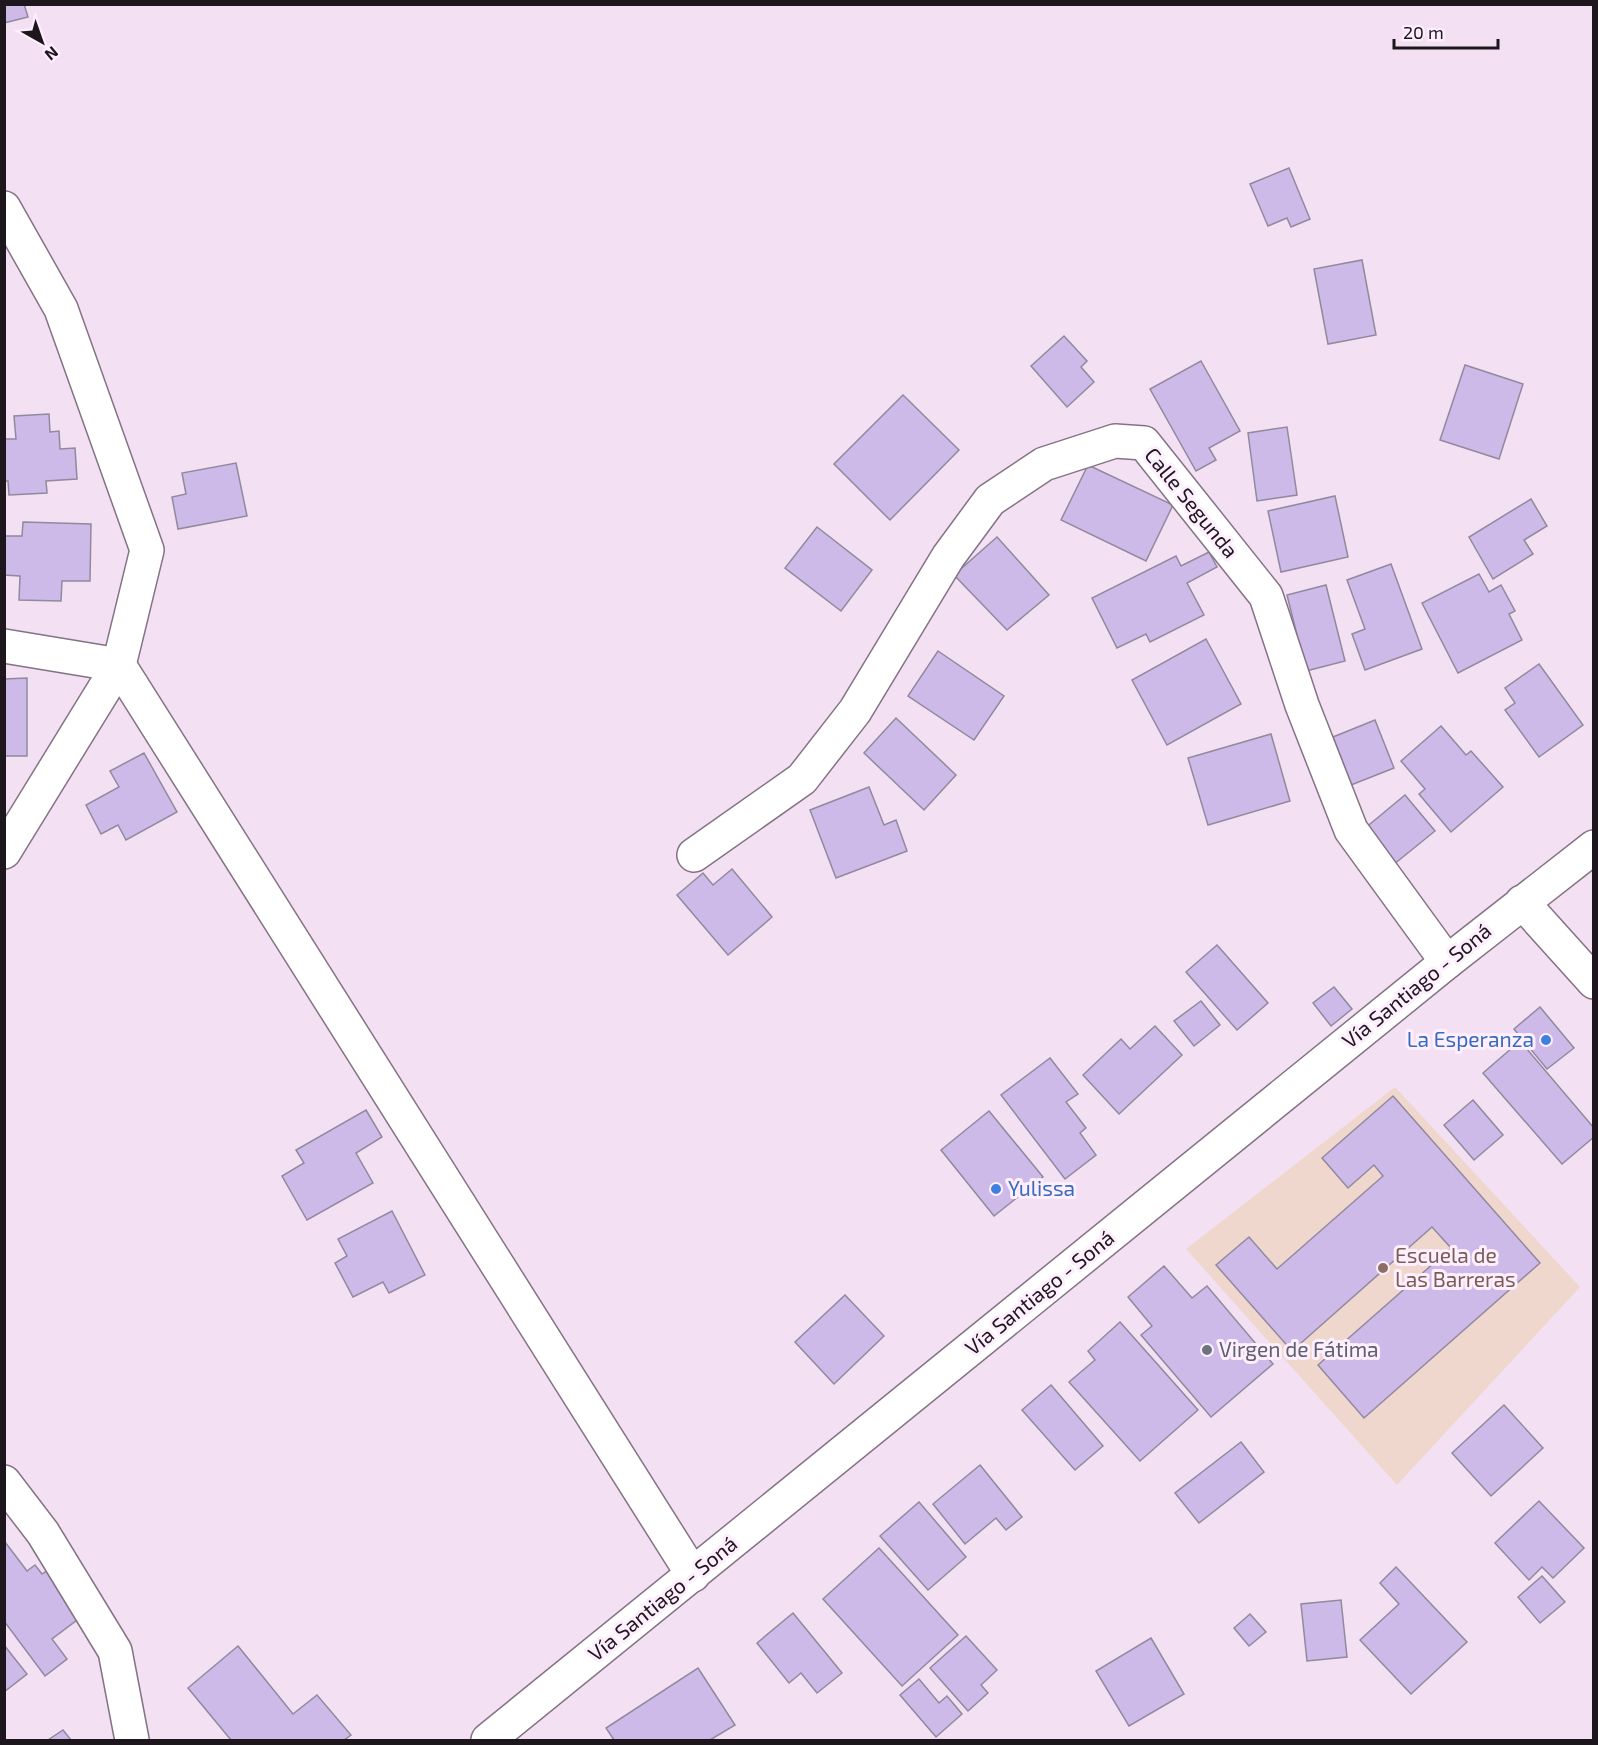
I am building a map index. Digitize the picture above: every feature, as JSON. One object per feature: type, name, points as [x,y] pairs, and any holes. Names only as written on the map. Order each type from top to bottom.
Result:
[{"type":"street","points":[[4,208],[61,309],[147,550],[120,664],[4,852]]},
{"type":"street","name":"Calle Segunda","points":[[694,855],[802,779],[855,711],[948,557],[990,500],[1044,464],[1115,441],[1144,443],[1266,596],[1302,705],[1351,830],[1447,962]]},
{"type":"street","points":[[4,646],[120,664],[693,1575]]},
{"type":"street","name":"Vía Santiago - Soná","points":[[488,1740],[1447,962],[1593,847]]},
{"type":"street","points":[[1522,902],[1593,982]]},
{"type":"street","points":[[4,1482],[43,1533],[115,1651],[132,1740]]},
{"type":"shaded area","name":"Escuela de Las Barreras","points":[[1395,1087],[1580,1287],[1397,1485],[1186,1249]]},
{"type":"building","points":[[4,4],[24,4],[28,17],[4,23]]},
{"type":"building","points":[[1289,168],[1310,219],[1291,227],[1287,218],[1268,226],[1250,184]]},
{"type":"building","points":[[1362,260],[1376,335],[1328,344],[1314,269]]},
{"type":"building","points":[[1064,336],[1087,361],[1081,367],[1094,382],[1067,407],[1031,366]]},
{"type":"building","points":[[1201,361],[1240,431],[1209,448],[1216,460],[1196,471],[1150,389]]},
{"type":"building","points":[[1465,365],[1523,384],[1499,459],[1440,440]]},
{"type":"building","points":[[903,395],[959,450],[890,520],[834,464]]},
{"type":"building","points":[[49,414],[50,432],[59,431],[60,449],[75,448],[77,479],[46,481],[47,493],[9,495],[8,481],[4,481],[4,439],[16,439],[14,416]]},
{"type":"building","points":[[1287,427],[1297,495],[1257,501],[1248,433]]},
{"type":"building","points":[[236,463],[247,516],[178,529],[172,497],[186,494],[182,473]]},
{"type":"building","points":[[1088,465],[1173,505],[1146,561],[1061,520]]},
{"type":"building","points":[[1335,496],[1348,557],[1281,572],[1268,511]]},
{"type":"building","points":[[1531,499],[1547,526],[1524,540],[1533,554],[1493,579],[1469,537]]},
{"type":"building","points":[[23,522],[91,524],[90,581],[62,581],[61,601],[19,600],[20,576],[4,575],[4,536],[22,536]]},
{"type":"building","points":[[817,527],[872,570],[841,611],[785,568]]},
{"type":"building","points":[[997,537],[1049,595],[1007,630],[954,575]]},
{"type":"building","points":[[1209,552],[1217,567],[1187,583],[1204,615],[1150,642],[1146,634],[1117,648],[1092,598],[1176,556],[1181,566]]},
{"type":"building","points":[[1391,564],[1422,649],[1365,670],[1352,634],[1365,629],[1347,580]]},
{"type":"building","points":[[1479,574],[1489,592],[1501,585],[1515,611],[1509,614],[1522,640],[1458,673],[1422,603]]},
{"type":"building","points":[[1326,585],[1345,661],[1306,671],[1287,595]]},
{"type":"building","points":[[1206,639],[1241,704],[1167,745],[1132,680]]},
{"type":"building","points":[[938,651],[1004,696],[974,740],[908,696]]},
{"type":"building","points":[[1539,664],[1583,725],[1539,757],[1505,710],[1515,703],[1505,688]]},
{"type":"building","points":[[27,678],[27,756],[4,756],[4,679]]},
{"type":"building","points":[[896,718],[956,775],[924,810],[864,753]]},
{"type":"building","points":[[1375,720],[1394,768],[1351,785],[1333,737]]},
{"type":"building","points":[[1441,726],[1466,755],[1471,751],[1503,787],[1451,832],[1419,794],[1425,789],[1401,761]]},
{"type":"building","points":[[1271,734],[1290,801],[1208,825],[1188,758]]},
{"type":"building","points":[[144,753],[177,812],[126,840],[118,825],[101,834],[86,805],[119,787],[110,771]]},
{"type":"building","points":[[869,787],[884,825],[896,820],[907,851],[836,878],[810,810]]},
{"type":"building","points":[[1405,795],[1435,831],[1393,865],[1364,829]]},
{"type":"building","points":[[732,869],[772,917],[728,955],[677,895],[703,873],[713,885]]},
{"type":"building","points":[[1217,945],[1268,1003],[1237,1030],[1186,972]]},
{"type":"building","points":[[1334,987],[1352,1009],[1331,1026],[1313,1003]]},
{"type":"building","points":[[1201,1001],[1220,1025],[1194,1046],[1174,1021]]},
{"type":"building","points":[[1540,1007],[1574,1048],[1547,1069],[1514,1029]]},
{"type":"building","points":[[1155,1026],[1182,1055],[1119,1114],[1083,1075],[1121,1039],[1130,1049]]},
{"type":"building","points":[[1520,1041],[1594,1128],[1594,1137],[1562,1164],[1483,1073]]},
{"type":"building","points":[[1050,1058],[1078,1094],[1066,1102],[1086,1128],[1080,1133],[1096,1155],[1065,1179],[1001,1095]]},
{"type":"building","points":[[1393,1096],[1540,1263],[1364,1418],[1318,1365],[1451,1248],[1432,1227],[1292,1351],[1216,1265],[1249,1237],[1277,1269],[1383,1176],[1374,1165],[1348,1188],[1322,1158]]},
{"type":"building","points":[[1473,1100],[1503,1135],[1474,1160],[1444,1125]]},
{"type":"building","points":[[366,1110],[382,1137],[356,1153],[373,1183],[307,1220],[282,1176],[304,1163],[296,1150]]},
{"type":"building","points":[[989,1111],[1043,1177],[994,1216],[941,1150]]},
{"type":"building","points":[[392,1211],[425,1275],[389,1293],[383,1282],[353,1297],[335,1263],[347,1256],[338,1239]]},
{"type":"building","name":"Virgen de Fátima","points":[[1164,1266],[1192,1298],[1207,1286],[1273,1364],[1211,1417],[1141,1335],[1152,1326],[1128,1297]]},
{"type":"building","points":[[845,1295],[884,1336],[834,1384],[795,1342]]},
{"type":"building","points":[[1120,1322],[1198,1410],[1140,1461],[1069,1382],[1095,1360],[1088,1351]]},
{"type":"building","points":[[1051,1385],[1103,1446],[1075,1470],[1022,1410]]},
{"type":"building","points":[[1504,1405],[1543,1448],[1491,1496],[1452,1453]]},
{"type":"building","points":[[1241,1442],[1264,1472],[1199,1523],[1175,1493]]},
{"type":"building","points":[[980,1465],[1022,1517],[1006,1530],[996,1518],[965,1544],[933,1504]]},
{"type":"building","points":[[1539,1501],[1584,1548],[1553,1578],[1542,1567],[1529,1580],[1495,1543]]},
{"type":"building","points":[[919,1502],[966,1557],[928,1590],[880,1536]]},
{"type":"building","points":[[5,1542],[27,1571],[35,1565],[42,1574],[51,1568],[85,1614],[52,1639],[67,1659],[45,1676],[4,1621]]},
{"type":"building","points":[[879,1548],[958,1635],[902,1686],[823,1599]]},
{"type":"building","points":[[1396,1567],[1467,1642],[1411,1694],[1360,1640],[1399,1604],[1380,1583]]},
{"type":"building","points":[[1542,1576],[1565,1602],[1540,1623],[1518,1597]]},
{"type":"building","points":[[1341,1600],[1347,1657],[1307,1661],[1301,1604]]},
{"type":"building","points":[[793,1613],[842,1673],[817,1693],[801,1673],[789,1683],[757,1643]]},
{"type":"building","points":[[1250,1614],[1266,1632],[1249,1646],[1234,1628]]},
{"type":"building","points":[[966,1636],[997,1670],[981,1685],[988,1693],[968,1711],[930,1668]]},
{"type":"building","points":[[1151,1638],[1184,1694],[1129,1726],[1096,1671]]},
{"type":"building","points":[[4,1645],[27,1674],[4,1692]]},
{"type":"building","points":[[238,1646],[293,1714],[317,1695],[351,1735],[344,1740],[231,1740],[188,1688]]},
{"type":"building","points":[[698,1668],[735,1725],[710,1740],[614,1740],[606,1728]]},
{"type":"building","points":[[919,1679],[939,1703],[947,1696],[962,1714],[936,1737],[900,1695]]},
{"type":"building","points":[[63,1730],[71,1740],[48,1740]]},
{"type":"place","name":"La Esperanza","points":[[1546,1040]]},
{"type":"place","name":"Yulissa","points":[[996,1189]]},
{"type":"place","name":"Escuela de Las Barreras","points":[[1383,1268]]},
{"type":"place","name":"Virgen de Fátima","points":[[1207,1350]]}]
